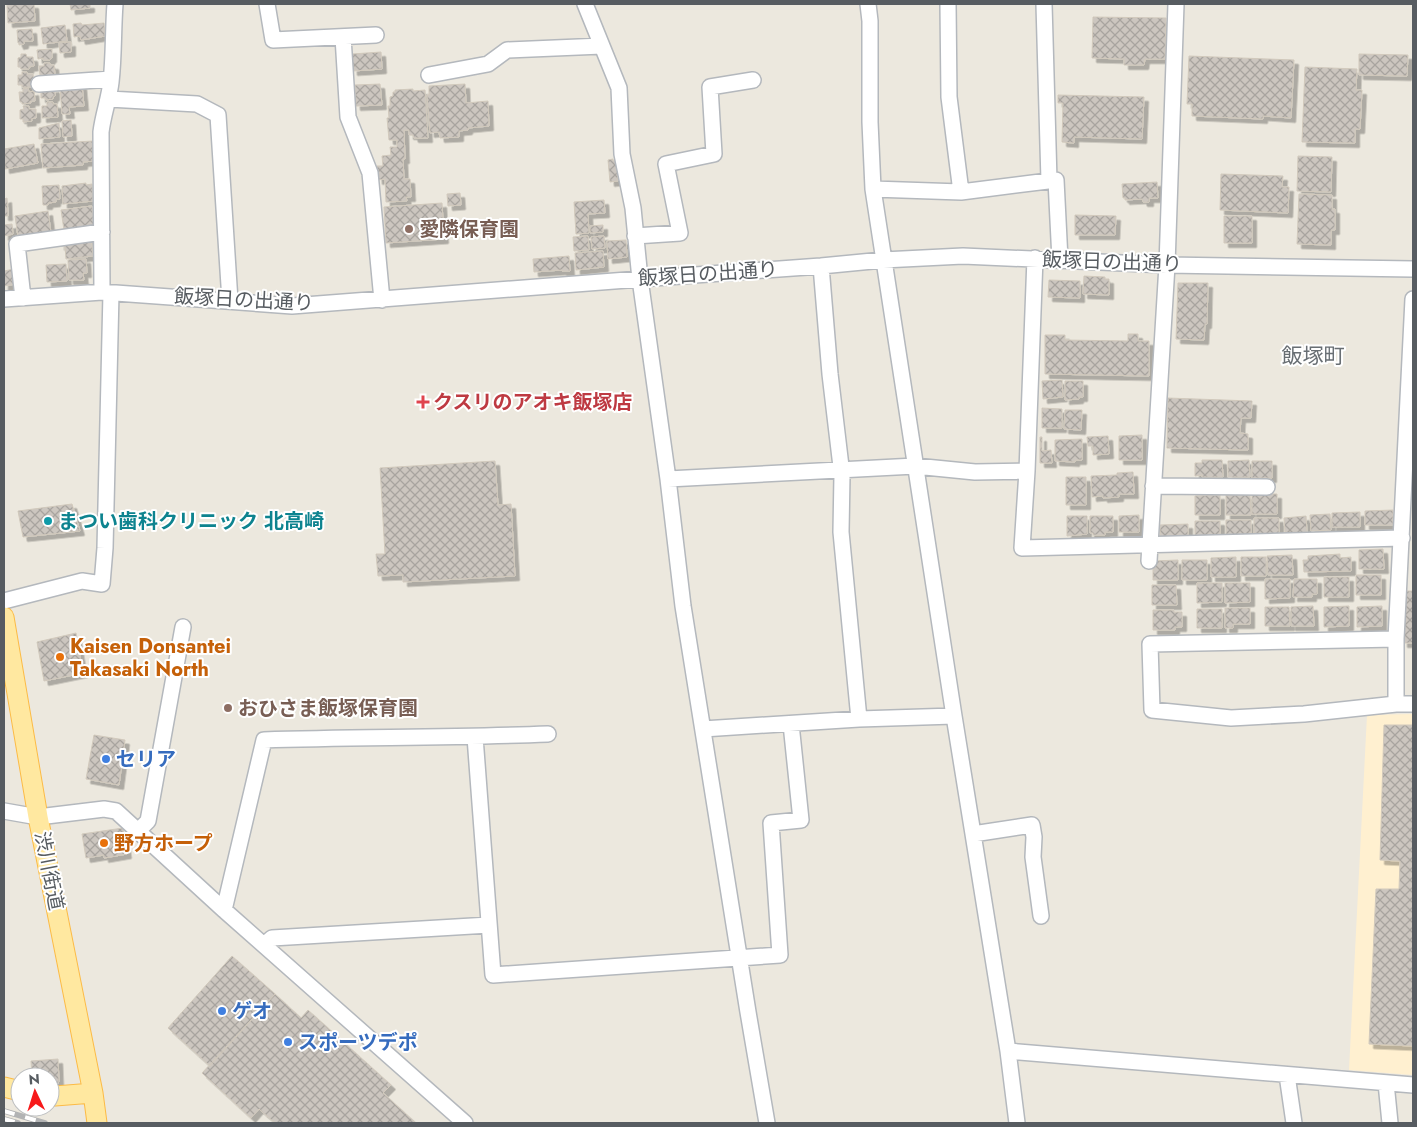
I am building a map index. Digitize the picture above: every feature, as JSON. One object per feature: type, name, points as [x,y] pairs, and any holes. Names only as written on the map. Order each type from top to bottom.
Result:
[{"type":"main road","name":"渋川街道","points":[[4,618],[38,817],[93,1093],[97,1123]]},
{"type":"main road","points":[[60,1096],[93,1093]]},
{"type":"street","points":[[4,601],[82,581],[102,584],[106,548],[106,293],[102,232],[101,132],[109,99],[115,4]]},
{"type":"street","points":[[267,4],[273,40],[376,36]]},
{"type":"street","points":[[585,4],[619,88],[622,154],[633,208],[640,279],[668,479],[683,606],[768,1123]]},
{"type":"street","points":[[868,4],[870,21],[870,122],[873,189],[954,716],[1008,1051],[1017,1123]]},
{"type":"street","points":[[948,4],[949,97],[961,192]]},
{"type":"street","points":[[1044,4],[1050,181]]},
{"type":"street","points":[[1149,561],[1167,265],[1176,4]]},
{"type":"street","points":[[343,37],[348,117],[370,173],[382,300]]},
{"type":"street","points":[[429,75],[488,64],[507,50],[602,46]]},
{"type":"street","points":[[39,84],[111,78]]},
{"type":"street","points":[[635,236],[680,233],[666,164],[714,154],[710,87],[753,80]]},
{"type":"street","points":[[109,99],[197,104],[218,115],[230,301]]},
{"type":"street","points":[[873,189],[961,192],[1056,180],[1060,260]]},
{"type":"street","points":[[23,298],[17,244],[102,232]]},
{"type":"street","name":"飯塚日の出通り","points":[[4,299],[106,293],[292,306],[884,260],[963,256],[1167,265],[1413,269]]},
{"type":"street","points":[[1035,258],[1027,471],[1022,548],[1402,538]]},
{"type":"street","points":[[821,266],[830,374],[841,470],[841,532],[859,720]]},
{"type":"street","points":[[1396,704],[1396,639],[1413,299]]},
{"type":"street","points":[[668,479],[916,466],[975,472],[1027,471]]},
{"type":"street","points":[[1153,486],[1266,487]]},
{"type":"street","points":[[138,830],[148,821],[183,627]]},
{"type":"street","points":[[1396,639],[1150,644],[1152,710],[1231,718],[1304,714],[1396,704],[1413,704]]},
{"type":"street","points":[[703,729],[954,716]]},
{"type":"street","points":[[475,737],[494,975],[780,955],[771,823],[801,820],[791,724]]},
{"type":"street","points":[[224,910],[264,740],[548,734]]},
{"type":"street","points":[[4,811],[38,817],[104,809],[116,811],[224,910],[465,1123]]},
{"type":"street","points":[[973,834],[1032,825],[1034,837],[1033,857],[1041,916]]},
{"type":"street","points":[[264,945],[272,938],[489,925]]},
{"type":"street","points":[[1008,1051],[1413,1085]]},
{"type":"street","points":[[1287,1075],[1294,1123]]},
{"type":"street","points":[[1386,1083],[1390,1123]]},
{"type":"shaded area","points":[[1413,714],[1413,1075],[1349,1070],[1367,715]]},
{"type":"building","points":[[34,4],[35,21],[8,23],[7,5]]},
{"type":"building","points":[[70,4],[90,4],[90,8],[71,10]]},
{"type":"building","points":[[1093,17],[1166,18],[1165,59],[1145,59],[1144,65],[1124,65],[1124,59],[1092,58]]},
{"type":"building","points":[[81,23],[82,25],[104,23],[105,36],[81,40],[80,36],[74,37],[73,24]]},
{"type":"building","points":[[65,25],[67,41],[43,44],[41,28]]},
{"type":"building","points":[[32,29],[33,41],[24,41],[24,44],[19,45],[17,30]]},
{"type":"building","points":[[71,42],[71,52],[60,53],[59,43]]},
{"type":"building","points":[[52,49],[52,58],[50,60],[38,59],[37,50]]},
{"type":"building","points":[[381,52],[382,69],[353,71],[352,54]]},
{"type":"building","points":[[21,54],[33,57],[34,66],[29,67],[29,69],[18,67],[18,58],[21,57]]},
{"type":"building","points":[[1359,54],[1408,55],[1407,76],[1359,75]]},
{"type":"building","points":[[1189,56],[1294,60],[1291,118],[1263,116],[1263,119],[1192,116],[1192,104],[1187,104]]},
{"type":"building","points":[[44,63],[54,65],[55,75],[43,78],[43,75],[40,75],[39,66],[44,66]]},
{"type":"building","points":[[1305,67],[1357,69],[1356,90],[1362,90],[1360,129],[1355,129],[1355,143],[1302,142]]},
{"type":"building","points":[[22,72],[33,74],[34,83],[30,84],[31,87],[18,85],[18,75],[22,75]]},
{"type":"building","points":[[380,84],[382,105],[356,106],[355,85]]},
{"type":"building","points":[[465,84],[466,103],[488,101],[489,126],[459,131],[459,137],[440,138],[439,132],[430,133],[427,95],[429,95],[429,86]]},
{"type":"building","points":[[82,85],[84,106],[69,107],[70,114],[62,114],[60,87]]},
{"type":"building","points":[[28,88],[29,92],[34,91],[35,101],[22,104],[19,92],[23,92],[23,89]]},
{"type":"building","points":[[55,88],[53,99],[46,100],[41,98],[41,89]]},
{"type":"building","points":[[413,89],[413,91],[425,90],[428,138],[414,138],[413,135],[409,135],[409,130],[404,130],[404,179],[410,179],[411,197],[406,197],[407,201],[386,202],[385,179],[378,180],[377,166],[383,166],[382,156],[391,155],[390,147],[397,147],[397,140],[389,140],[387,118],[389,118],[388,106],[390,106],[390,97],[393,96],[395,90]]},
{"type":"building","points":[[1058,95],[1144,97],[1142,139],[1074,137],[1074,143],[1062,142],[1063,103],[1058,103]]},
{"type":"building","points":[[47,102],[57,104],[58,117],[42,118],[42,106],[47,106]]},
{"type":"building","points":[[23,106],[29,106],[29,109],[36,109],[36,118],[31,119],[32,121],[23,122],[23,119],[20,119],[20,110],[24,109]]},
{"type":"building","points":[[71,120],[72,136],[63,137],[62,121]]},
{"type":"building","points":[[59,123],[60,137],[39,139],[39,128]]},
{"type":"building","points":[[93,141],[94,161],[83,162],[83,165],[43,168],[41,144]]},
{"type":"building","points":[[34,144],[38,163],[5,169],[4,149]]},
{"type":"building","points":[[1298,156],[1332,157],[1331,192],[1297,191]]},
{"type":"building","points":[[613,159],[613,161],[616,160],[618,181],[610,182],[608,160]]},
{"type":"building","points":[[1221,174],[1283,176],[1282,187],[1289,187],[1288,213],[1220,210]]},
{"type":"building","points":[[1157,182],[1158,198],[1149,198],[1149,202],[1143,202],[1142,199],[1125,200],[1123,198],[1122,184]]},
{"type":"building","points":[[86,183],[86,185],[92,184],[93,201],[63,204],[62,186]]},
{"type":"building","points":[[59,185],[60,199],[56,199],[56,202],[48,203],[48,205],[43,205],[42,186]]},
{"type":"building","points":[[460,193],[461,205],[448,206],[447,194]]},
{"type":"building","points":[[1299,194],[1332,195],[1332,209],[1335,209],[1335,230],[1331,230],[1331,245],[1297,244]]},
{"type":"building","points":[[7,198],[8,216],[4,216],[4,199]]},
{"type":"building","points":[[604,200],[605,213],[588,214],[589,233],[576,234],[574,202]]},
{"type":"building","points":[[442,203],[444,239],[386,243],[384,207]]},
{"type":"building","points":[[92,206],[94,225],[84,226],[84,230],[74,228],[64,230],[61,210]]},
{"type":"building","points":[[48,211],[51,233],[18,237],[15,216]]},
{"type":"building","points":[[1075,215],[1116,216],[1115,235],[1075,235]]},
{"type":"building","points":[[1224,216],[1252,216],[1252,243],[1224,243]]},
{"type":"building","points":[[12,224],[13,234],[4,236],[4,225]]},
{"type":"building","points":[[603,225],[603,232],[590,233],[590,226]]},
{"type":"building","points":[[588,236],[589,250],[574,251],[573,237]]},
{"type":"building","points":[[604,236],[605,248],[592,249],[591,237]]},
{"type":"building","points":[[91,238],[93,256],[66,259],[65,246],[60,246],[60,241]]},
{"type":"building","points":[[626,240],[627,257],[608,259],[607,241]]},
{"type":"building","points":[[603,251],[604,267],[576,270],[575,253]]},
{"type":"building","points":[[569,256],[570,271],[534,272],[533,259]]},
{"type":"building","points":[[86,259],[87,273],[83,273],[84,280],[69,280],[68,260]]},
{"type":"building","points":[[66,264],[67,281],[47,282],[46,265]]},
{"type":"building","points":[[14,269],[16,284],[4,286],[4,271]]},
{"type":"building","points":[[1084,276],[1105,277],[1105,279],[1109,279],[1109,295],[1083,294]]},
{"type":"building","points":[[1049,280],[1080,281],[1080,298],[1048,297]]},
{"type":"building","points":[[1178,283],[1208,283],[1207,324],[1205,324],[1204,340],[1176,339]]},
{"type":"building","points":[[1128,334],[1138,334],[1138,341],[1149,341],[1149,376],[1045,374],[1045,335],[1065,335],[1065,340],[1128,341]]},
{"type":"building","points":[[1062,380],[1063,397],[1043,399],[1042,381]]},
{"type":"building","points":[[1065,381],[1083,381],[1083,397],[1065,400]]},
{"type":"building","points":[[1168,398],[1252,401],[1251,418],[1241,418],[1240,433],[1248,434],[1248,450],[1167,448]]},
{"type":"building","points":[[1042,408],[1062,409],[1062,428],[1042,428]]},
{"type":"building","points":[[1065,410],[1082,410],[1081,430],[1064,429]]},
{"type":"building","points":[[1142,435],[1142,460],[1119,460],[1119,436]]},
{"type":"building","points":[[1108,436],[1109,454],[1093,455],[1093,446],[1088,446],[1087,437]]},
{"type":"building","points":[[1040,437],[1042,437],[1042,451],[1051,450],[1052,463],[1040,463]]},
{"type":"building","points":[[1082,439],[1082,460],[1075,460],[1075,462],[1055,461],[1055,440]]},
{"type":"building","points":[[1202,460],[1222,460],[1223,477],[1195,476],[1195,463],[1202,463]]},
{"type":"building","points":[[1249,460],[1250,477],[1228,477],[1228,461]]},
{"type":"building","points":[[495,461],[498,505],[511,504],[515,576],[403,582],[403,575],[378,576],[376,554],[385,554],[380,468]]},
{"type":"building","points":[[1252,461],[1272,461],[1272,478],[1252,478]]},
{"type":"building","points":[[1133,472],[1134,494],[1119,494],[1119,497],[1092,497],[1091,476]]},
{"type":"building","points":[[1066,477],[1086,477],[1086,505],[1066,505]]},
{"type":"building","points":[[1252,494],[1277,494],[1277,514],[1252,514]]},
{"type":"building","points":[[1220,495],[1220,515],[1195,515],[1195,496]]},
{"type":"building","points":[[1226,495],[1250,495],[1251,515],[1226,515]]},
{"type":"building","name":"まつい歯科クリニック 北高崎","points":[[72,504],[80,531],[23,537],[18,511]]},
{"type":"building","points":[[1393,510],[1393,525],[1365,525],[1365,511]]},
{"type":"building","points":[[1360,512],[1360,527],[1332,527],[1332,513]]},
{"type":"building","points":[[1330,514],[1331,530],[1311,531],[1310,515]]},
{"type":"building","points":[[1139,515],[1139,532],[1119,532],[1119,516]]},
{"type":"building","points":[[1067,516],[1087,516],[1087,534],[1067,536]]},
{"type":"building","points":[[1090,516],[1113,516],[1113,532],[1105,532],[1105,535],[1093,535],[1093,533],[1090,533]]},
{"type":"building","points":[[1306,516],[1307,532],[1285,534],[1284,518]]},
{"type":"building","points":[[1254,518],[1279,518],[1279,537],[1254,538]]},
{"type":"building","points":[[1226,520],[1251,520],[1251,539],[1226,540]]},
{"type":"building","points":[[1195,521],[1220,521],[1220,540],[1195,541]]},
{"type":"building","points":[[1188,524],[1188,537],[1160,538],[1160,525]]},
{"type":"building","points":[[1383,549],[1384,569],[1359,569],[1359,550]]},
{"type":"building","points":[[1340,554],[1340,558],[1351,557],[1351,571],[1304,572],[1303,560],[1308,560],[1308,556]]},
{"type":"building","points":[[1292,555],[1293,575],[1268,575],[1267,556]]},
{"type":"building","points":[[1236,557],[1236,577],[1211,577],[1211,558]]},
{"type":"building","points":[[1241,557],[1266,557],[1266,576],[1241,576]]},
{"type":"building","points":[[1178,560],[1178,580],[1153,580],[1153,561]]},
{"type":"building","points":[[1182,560],[1207,560],[1207,580],[1182,580]]},
{"type":"building","points":[[1356,575],[1381,575],[1381,595],[1356,595]]},
{"type":"building","points":[[1324,577],[1349,577],[1349,597],[1324,597]]},
{"type":"building","points":[[1265,579],[1290,579],[1290,598],[1265,599]]},
{"type":"building","points":[[1294,579],[1317,579],[1317,594],[1312,594],[1312,597],[1293,597]]},
{"type":"building","points":[[1197,583],[1222,583],[1222,602],[1197,603]]},
{"type":"building","points":[[1225,583],[1250,583],[1250,602],[1225,603]]},
{"type":"building","points":[[1152,585],[1176,585],[1177,605],[1152,605]]},
{"type":"building","points":[[1403,591],[1413,591],[1413,643],[1403,643]]},
{"type":"building","points":[[1313,606],[1314,626],[1291,626],[1291,607]]},
{"type":"building","points":[[1349,606],[1349,626],[1324,627],[1324,607]]},
{"type":"building","points":[[1382,606],[1382,626],[1357,627],[1357,607]]},
{"type":"building","points":[[1265,607],[1289,607],[1290,626],[1265,626]]},
{"type":"building","points":[[1225,608],[1250,608],[1250,624],[1233,624],[1233,628],[1225,628]]},
{"type":"building","points":[[1197,609],[1222,609],[1222,628],[1197,628]]},
{"type":"building","points":[[1153,610],[1182,612],[1182,627],[1175,627],[1175,630],[1153,630]]},
{"type":"building","name":"Kaisen Donsantei Takasaki North","points":[[76,633],[83,673],[44,681],[37,642]]},
{"type":"building","points":[[1384,725],[1413,725],[1413,1046],[1369,1044],[1376,889],[1399,889],[1400,861],[1380,860]]},
{"type":"building","name":"セリア","points":[[94,735],[125,740],[119,785],[86,779]]},
{"type":"building","name":"野方ホープ","points":[[123,828],[127,854],[104,858],[104,855],[86,858],[82,834]]},
{"type":"building","name":"ゲオ","points":[[232,956],[275,994],[210,1066],[168,1028]]},
{"type":"building","name":"スポーツデポ","points":[[275,994],[301,1018],[308,1010],[391,1085],[383,1093],[416,1123],[275,1123],[259,1109],[251,1118],[202,1073]]},
{"type":"building","points":[[58,1059],[58,1067],[31,1067],[31,1061]]},
{"type":"railway","points":[[4,1111],[45,1123]]},
{"type":"railway","points":[[4,1119],[18,1123]]},
{"type":"place","name":"愛隣保育園","points":[[409,229]]},
{"type":"place","name":"クスリのアオキ飯塚店","points":[[423,402]]},
{"type":"place","name":"まつい歯科クリニック 北高崎","points":[[48,521]]},
{"type":"place","name":"Kaisen Donsantei Takasaki North","points":[[60,657]]},
{"type":"place","name":"おひさま飯塚保育園","points":[[228,708]]},
{"type":"place","name":"セリア","points":[[106,759]]},
{"type":"place","name":"野方ホープ","points":[[104,843]]},
{"type":"place","name":"ゲオ","points":[[222,1011]]},
{"type":"place","name":"スポーツデポ","points":[[288,1042]]},
{"type":"district","name":"飯塚町","points":[[1313,356]]}]
